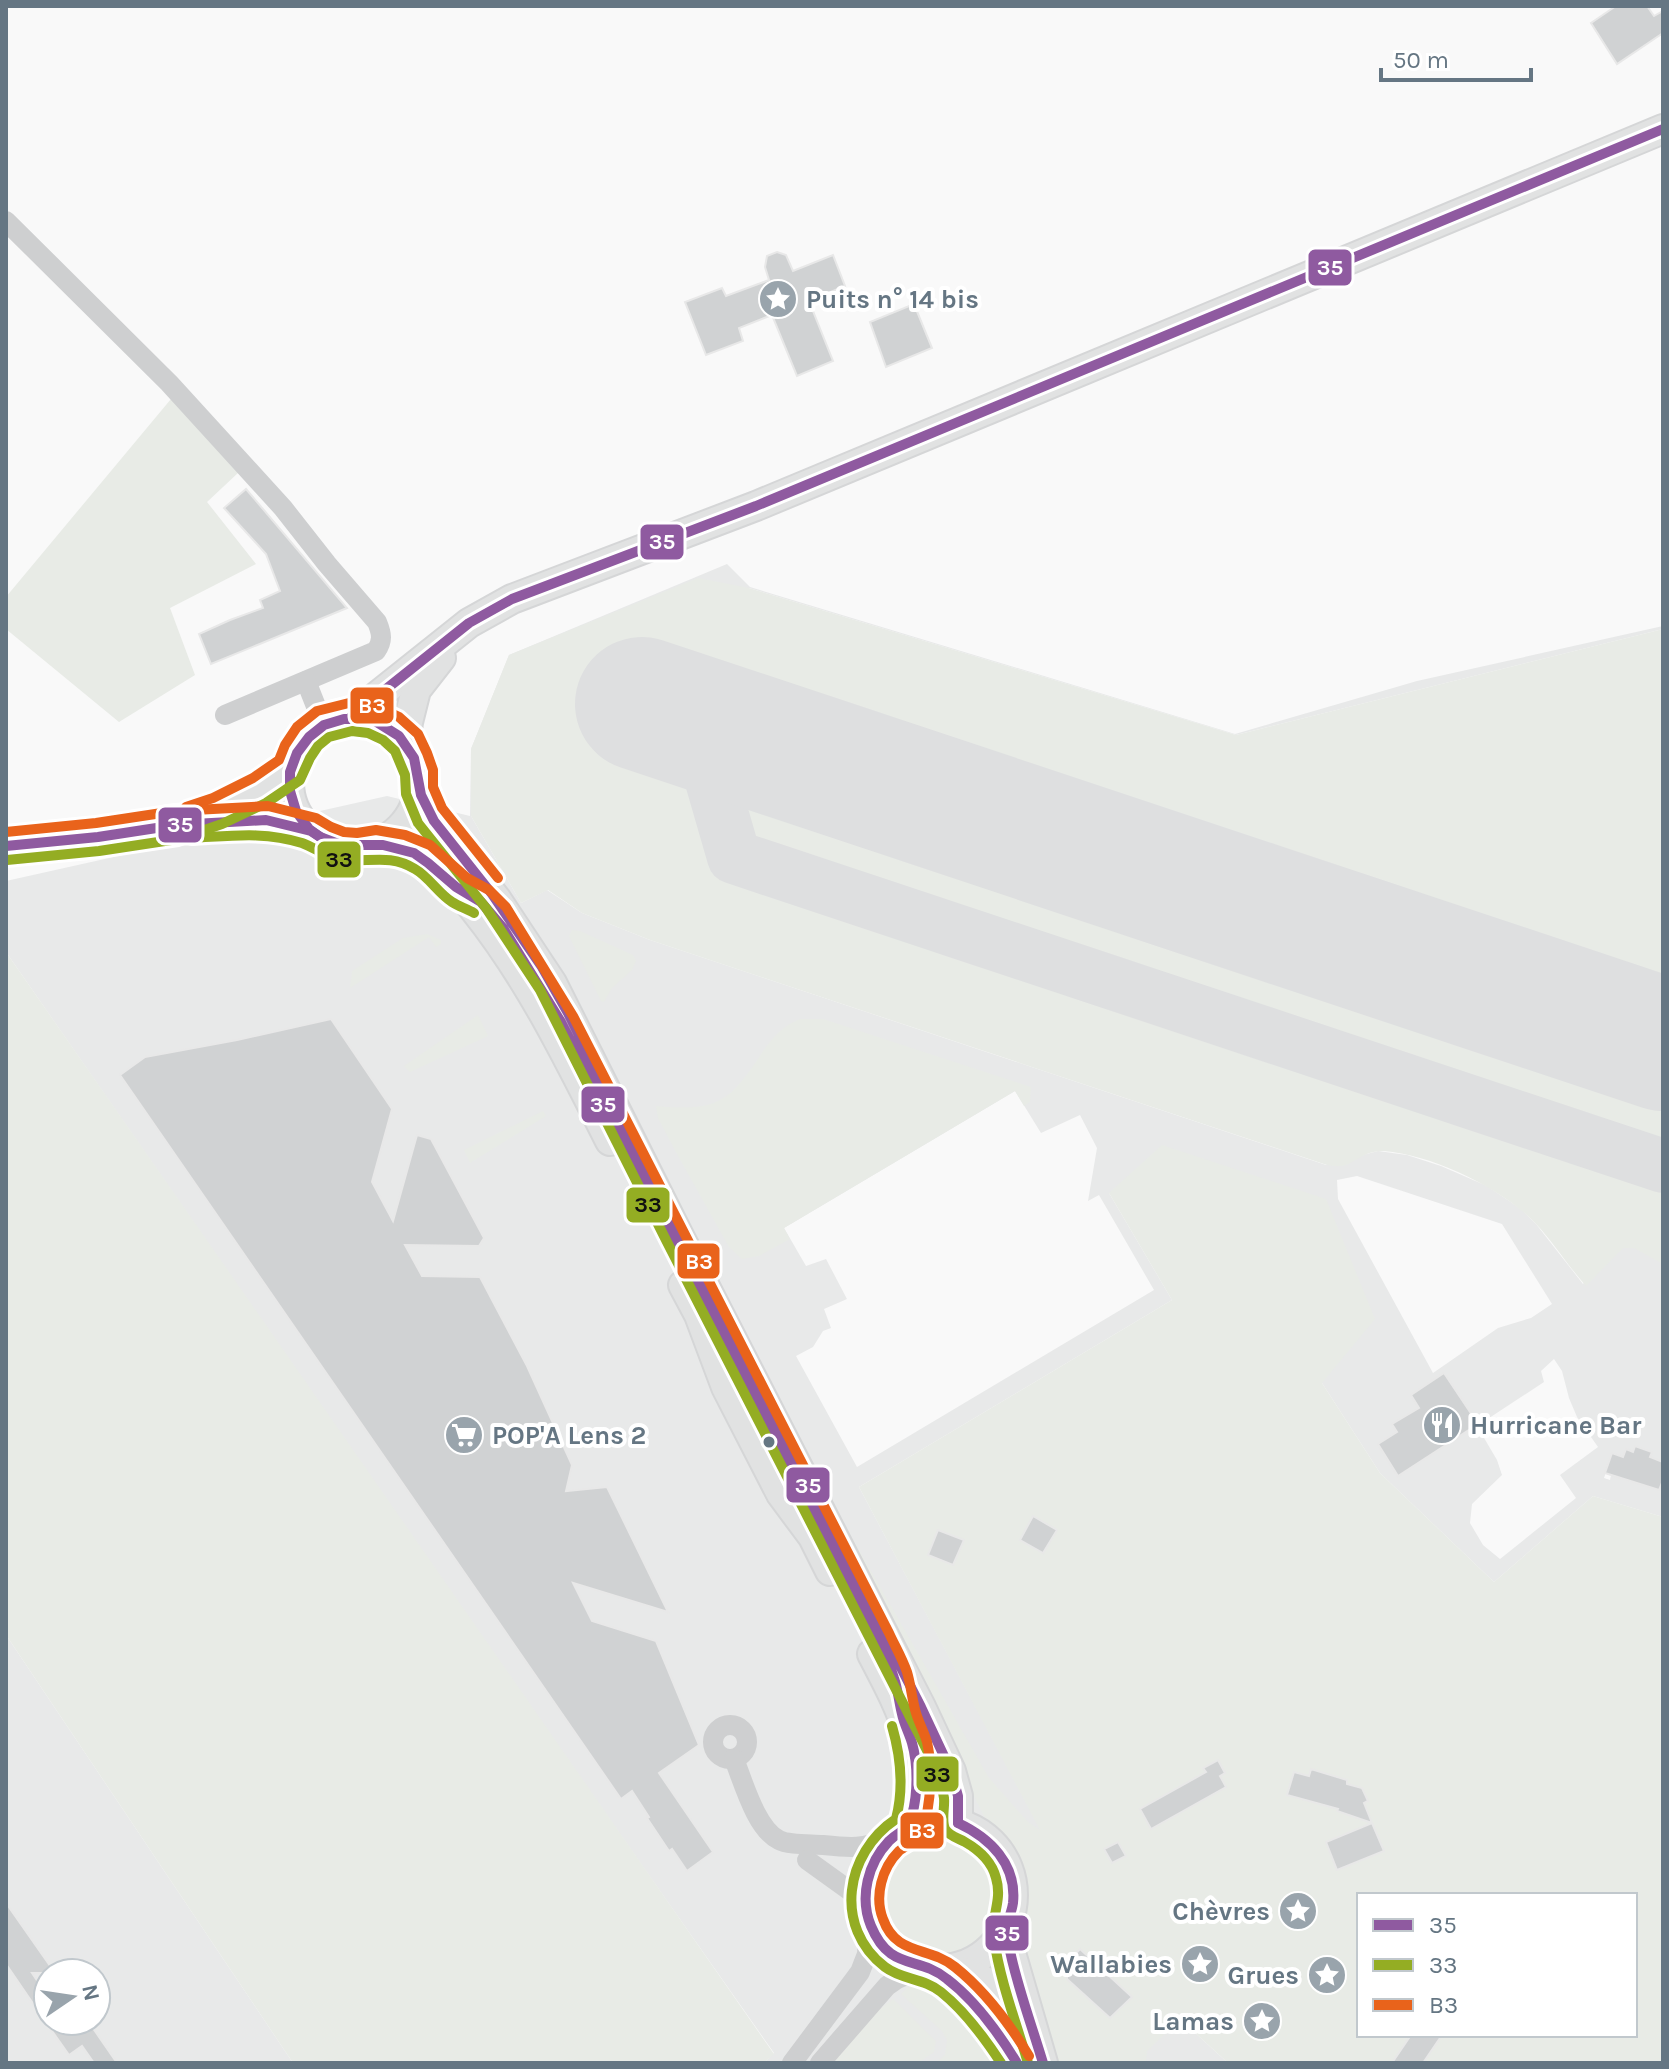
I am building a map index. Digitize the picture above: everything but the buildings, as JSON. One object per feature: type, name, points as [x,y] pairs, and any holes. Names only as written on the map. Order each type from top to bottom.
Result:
[{"type":"street","points":[[351,717],[469,623],[512,599],[756,506],[1663,129]]},
{"type":"street","points":[[6,221],[169,383],[283,508],[377,622],[382,633],[381,644],[376,651],[225,715]]},
{"type":"street","points":[[406,742],[416,690],[469,623]]},
{"type":"street","points":[[306,681],[323,724]]},
{"type":"street","points":[[351,717],[372,719],[391,728],[406,742],[419,773],[417,801],[407,821],[391,836],[375,844],[358,847],[341,846],[311,831],[300,818],[289,786],[297,752],[308,736],[323,724],[351,717]]},
{"type":"street","points":[[176,825],[218,811],[260,790],[291,769]]},
{"type":"street","points":[[419,790],[430,815],[497,900],[559,997],[921,1707],[951,1771],[958,1796],[958,1823]]},
{"type":"street","points":[[6,846],[176,825],[266,820],[311,831]]},
{"type":"street","points":[[375,844],[400,848],[423,857],[459,890],[521,974],[550,1024],[699,1315],[726,1387],[781,1494],[813,1537],[902,1715],[913,1745],[916,1781],[913,1812],[899,1833],[879,1851],[865,1884],[867,1954],[860,1972],[792,2063]]},
{"type":"street","points":[[734,1759],[757,1817],[767,1831],[780,1841],[865,1847],[921,1823],[958,1823],[976,1830],[993,1844],[1005,1862],[1012,1884],[1013,1906],[1006,1928],[993,1947],[973,1962],[897,1979],[887,1986],[820,2063]]},
{"type":"street","points":[[807,1860],[866,1911],[878,1939],[894,1956],[935,1969],[969,1972],[985,1979],[1000,1994],[1034,2061]]},
{"type":"street","points":[[1006,1928],[1034,2061]]},
{"type":"shaded area","points":[[171,399],[239,472],[207,502],[256,564],[170,608],[195,675],[119,722],[6,629],[6,597]]},
{"type":"shaded area","points":[[727,564],[750,587],[1235,734],[1417,681],[1663,626],[1663,629],[1236,735],[749,588],[471,749],[509,655]]},
{"type":"shaded area","points":[[698,578],[749,588],[1236,735],[1663,629],[1663,1264],[1634,1248],[1623,1248],[1586,1286],[1543,1231],[1522,1211],[1486,1186],[1445,1166],[1384,1151],[1370,1153],[1344,1165],[1327,1165],[650,940],[582,913],[548,890],[521,903],[471,816],[471,749],[509,655]]},
{"type":"shaded area","points":[[471,749],[471,816],[521,903],[547,890],[582,913],[650,940],[1326,1165],[1351,1162],[1359,1156],[1378,1151],[1407,1155],[1441,1166],[1487,1186],[1521,1209],[1583,1284],[1663,1138],[1663,1462],[1650,1457],[1651,1452],[1635,1446],[1633,1452],[1626,1449],[1623,1457],[1612,1454],[1604,1478],[1610,1480],[1611,1475],[1659,1490],[1663,1484],[1663,1517],[1593,1496],[1494,1582],[1380,1473],[1322,1383],[1109,1193],[1172,1300],[859,1487],[1068,1881],[1180,2019],[1228,2063],[764,2063],[774,2053],[6,952],[6,881],[387,796],[470,816]],"holes":[[[1015,1091],[1041,1133],[1080,1115],[1097,1148],[1088,1201],[1099,1195],[1154,1290],[857,1467],[796,1356],[813,1347],[823,1331],[831,1328],[824,1309],[847,1299],[826,1259],[806,1266],[784,1228]],[[1357,1176],[1502,1224],[1552,1304],[1531,1318],[1498,1328],[1433,1373],[1338,1199],[1337,1180]],[[1554,1359],[1562,1371],[1577,1417],[1598,1447],[1560,1475],[1576,1498],[1500,1559],[1483,1545],[1470,1523],[1472,1504],[1502,1475],[1477,1426],[1544,1382],[1541,1371]]]},
{"type":"shaded area","points":[[572,930],[633,955],[636,961],[604,1002],[569,936]]},
{"type":"shaded area","points":[[427,934],[441,940],[441,944],[436,947],[429,937],[350,988],[352,971],[403,938]]},
{"type":"shaded area","points":[[6,952],[774,2054],[764,2063],[293,2063],[6,1635]]},
{"type":"shaded area","points":[[478,1015],[488,1036],[410,1072],[404,1066]]},
{"type":"shaded area","points":[[800,1019],[823,1019],[1031,1087],[1030,1102],[1024,1106],[1015,1091],[784,1228],[790,1239],[759,1256],[742,1259],[729,1247],[658,1118],[656,1106],[694,1107],[720,1100],[741,1082],[775,1036]]},
{"type":"shaded area","points":[[543,1111],[546,1116],[470,1163],[464,1150]]},
{"type":"shaded area","points":[[1162,1145],[1326,1199],[1375,1319],[1322,1383],[1380,1473],[1494,1582],[1593,1496],[1663,1517],[1663,2063],[1228,2063],[1180,2019],[1147,2051],[1146,2063],[1056,2063],[1016,1938],[1025,1909],[1026,1893],[1018,1854],[984,1816],[809,1473],[814,1471],[989,1778],[1028,1822],[1040,1830],[859,1487],[1172,1300],[1109,1193]]},
{"type":"shaded area","points":[[6,1635],[293,2063],[6,2063]]},
{"type":"shaded area","points":[[940,1833],[963,1838],[983,1851],[996,1871],[1001,1894],[996,1917],[983,1937],[963,1950],[940,1955],[917,1950],[897,1937],[884,1917],[879,1894],[884,1871],[897,1851],[917,1838]]},
{"type":"shaded area","points":[[916,1984],[934,1985],[1011,2063],[936,2063],[945,2055],[947,2040],[942,2031],[901,1994]]},
{"type":"shaded area","points":[[893,1999],[936,2041],[934,2052],[918,2063],[833,2063],[879,2010]]},
{"type":"taxiway","points":[[695,722],[734,857],[1663,1166]]},
{"type":"runway","points":[[642,704],[1663,1044]]},
{"type":"transit line","name":"35","points":[[351,717],[469,623],[512,599],[756,506],[1663,129]]},
{"type":"transit line","name":"B3","points":[[186,807],[213,798],[253,778],[279,760],[297,727],[317,711],[349,703],[376,706],[399,717],[418,734],[433,770],[433,787],[442,808],[498,878]]},
{"type":"transit line","name":"35","points":[[958,1823],[958,1796],[951,1771],[921,1707],[542,967],[492,894],[434,821],[421,795],[414,758],[399,736],[366,719],[344,719],[324,725],[309,737],[297,753],[290,772],[290,791],[296,811],[309,829],[341,845],[383,845],[414,853],[456,887],[481,902],[503,928],[561,1022],[877,1639],[897,1687],[914,1751],[916,1789],[908,1825],[889,1841],[871,1870],[866,1892],[871,1926],[887,1950],[896,1957],[936,1972],[968,1997],[1017,2063]]},
{"type":"transit line","name":"33","points":[[7,860],[178,839],[222,824],[266,803],[300,780],[318,746],[329,737],[352,731],[368,733],[383,740],[395,751],[405,775],[406,794],[418,823],[486,908],[540,990],[929,1754],[942,1787],[945,1829],[980,1853],[994,1872],[998,1886],[993,1931],[997,1955],[1028,2063]]},
{"type":"transit line","name":"B3","points":[[6,832],[175,811],[268,806],[316,818],[344,832],[376,830],[405,835],[430,845],[467,878],[489,890],[506,907],[573,1016],[907,1672],[929,1751],[929,1797],[920,1835],[899,1851],[884,1874],[879,1901],[883,1919],[896,1939],[945,1960],[966,1976],[996,2008],[1029,2056]]},
{"type":"transit line","name":"35","points":[[6,846],[176,825],[266,820],[311,831],[325,840],[350,846]]},
{"type":"transit line","name":"33","points":[[192,838],[274,837],[302,843],[342,860],[396,861],[420,872],[447,898],[474,913]]},
{"type":"transit line","name":"33","points":[[892,1726],[898,1749],[900,1796],[896,1819],[879,1833],[856,1870],[852,1912],[858,1932],[868,1951],[885,1967],[934,1987],[950,1999],[974,2025],[1001,2063]]},
{"type":"transit line","name":"35","points":[[958,1823],[991,1845],[1011,1876],[1013,1903],[1007,1927],[1008,1939],[1043,2063]]},
{"type":"place","name":"Puits n° 14 bis","points":[[778,299]]},
{"type":"place","name":"Hurricane Bar","points":[[1442,1425]]},
{"type":"place","name":"POP'A Lens 2","points":[[464,1435]]},
{"type":"place","name":"Chèvres","points":[[1298,1911]]},
{"type":"place","name":"Wallabies","points":[[1200,1964]]},
{"type":"place","name":"Grues","points":[[1327,1975]]},
{"type":"place","name":"Lamas","points":[[1262,2021]]}]
